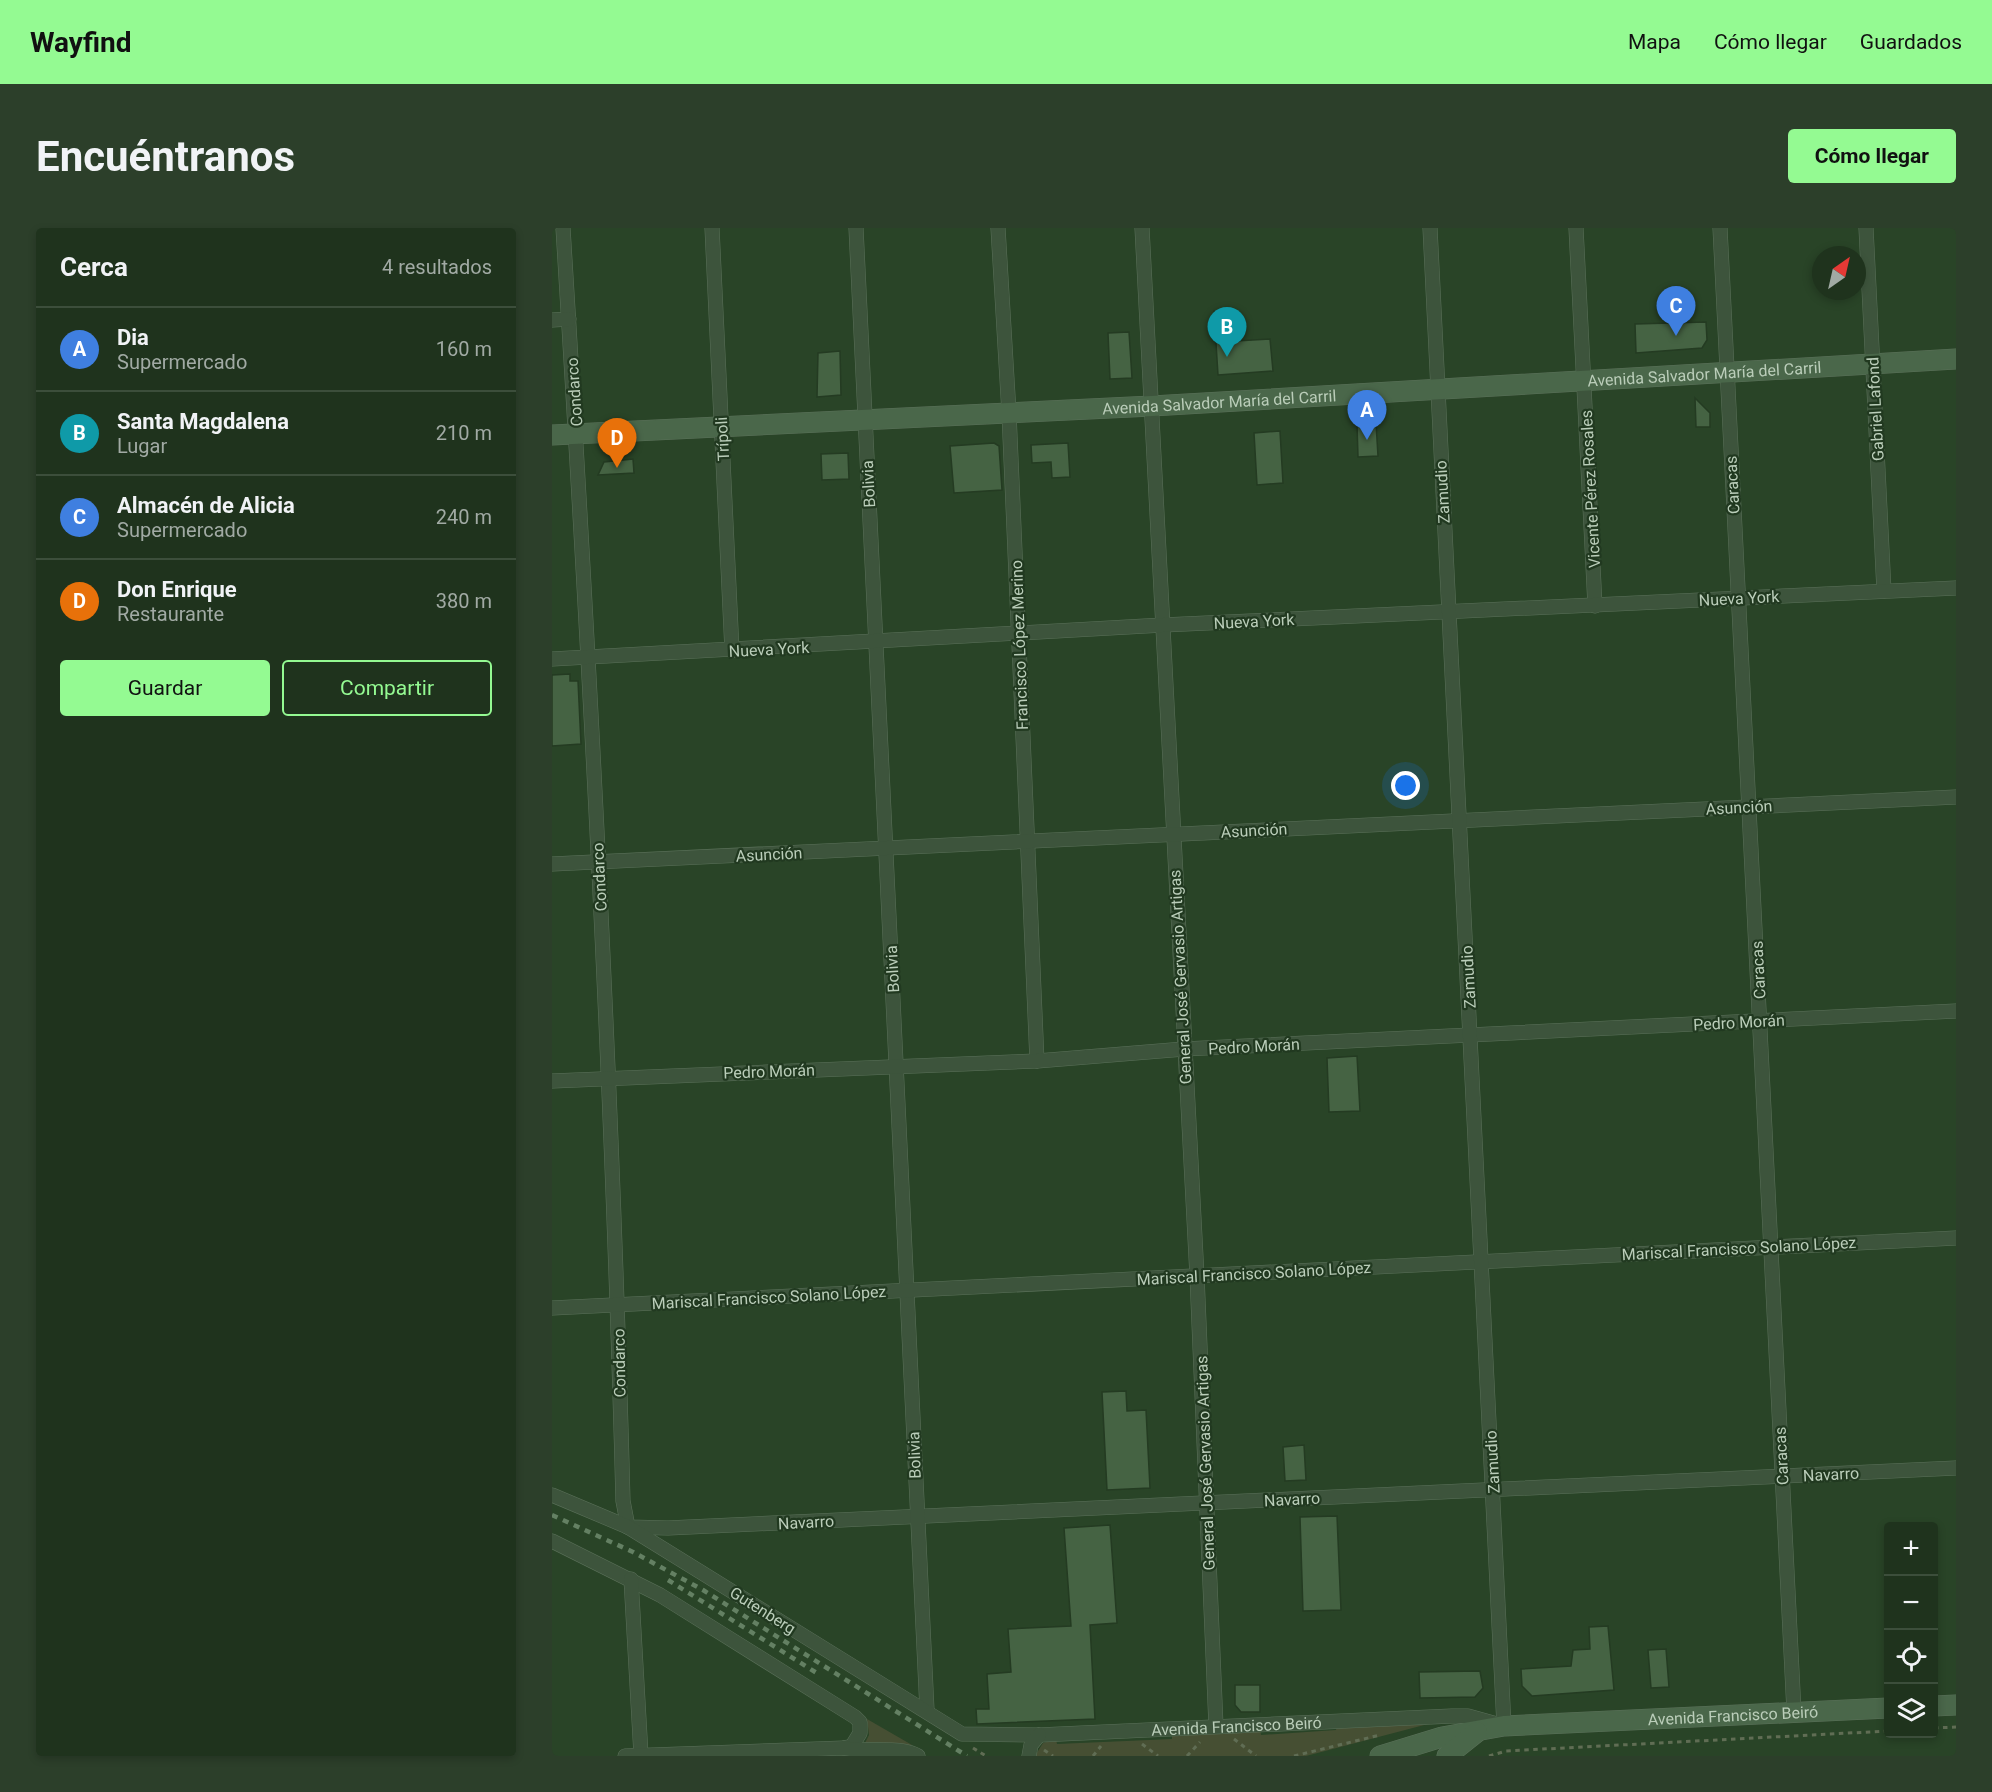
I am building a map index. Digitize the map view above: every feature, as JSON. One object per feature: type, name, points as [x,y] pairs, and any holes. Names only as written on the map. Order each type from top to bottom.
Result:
[{"type":"main road","name":"Avenida Salvador María del Carril","points":[[552,435],[865,422],[1956,359]]},
{"type":"main road","points":[[1938,1706],[1956,1706]]},
{"type":"main road","name":"Avenida Francisco Beiró","points":[[1380,1756],[1404,1747],[1504,1726],[1884,1708]]},
{"type":"main road","points":[[1447,1756],[1479,1730]]},
{"type":"street","name":"Condarco","points":[[563,228],[577,434],[598,862],[618,1304],[623,1501],[628,1527]]},
{"type":"street","name":"Trípoli","points":[[712,228],[732,651]]},
{"type":"street","name":"Bolivia","points":[[856,228],[927,1710]]},
{"type":"street","name":"Francisco López Merino","points":[[998,228],[1009,413],[1037,1061]]},
{"type":"street","name":"General José Gervasio Artigas","points":[[1142,228],[1197,1276],[1216,1726]]},
{"type":"street","name":"Zamudio","points":[[1430,228],[1504,1726]]},
{"type":"street","name":"Vicente Pérez Rosales","points":[[1576,228],[1595,606]]},
{"type":"street","name":"Caracas","points":[[1720,228],[1794,1713]]},
{"type":"street","name":"Gabriel Lafond","points":[[1866,228],[1884,591]]},
{"type":"street","points":[[552,320],[569,319]]},
{"type":"street","name":"Nueva York","points":[[552,659],[877,643],[1163,625],[1956,588]]},
{"type":"street","name":"Asunción","points":[[552,864],[1956,796]]},
{"type":"street","name":"Pedro Morán","points":[[552,1081],[896,1065],[1037,1061],[1184,1050],[1956,1011]]},
{"type":"street","name":"Mariscal Francisco Solano López","points":[[552,1308],[1956,1238]]},
{"type":"street","name":"Navarro","points":[[628,1527],[668,1528],[916,1517],[1956,1468]]},
{"type":"street","name":"Gutenberg","points":[[552,1495],[628,1527],[927,1710],[962,1734],[968,1735]]},
{"type":"street","points":[[552,1541],[631,1579],[860,1722],[858,1737],[852,1746],[844,1748],[625,1756]]},
{"type":"street","points":[[631,1579],[641,1755]]},
{"type":"street","name":"Avenida Francisco Beiró","points":[[968,1735],[1039,1735],[1452,1716],[1468,1716],[1504,1726]]},
{"type":"street","points":[[1029,1756],[1031,1745],[1039,1735]]},
{"type":"street","points":[[844,1748],[860,1752],[910,1751],[918,1756]]},
{"type":"path","points":[[1938,1728],[1956,1727]]},
{"type":"path","points":[[1488,1756],[1506,1751],[1884,1731]]},
{"type":"path","points":[[1294,1756],[1386,1733]]},
{"type":"path","points":[[1234,1740],[1256,1756]]},
{"type":"path","points":[[1187,1756],[1200,1742]]},
{"type":"path","points":[[1142,1744],[1158,1756]]},
{"type":"path","points":[[1093,1756],[1101,1746]]},
{"type":"green space","points":[[867,1719],[912,1745],[863,1747],[869,1735]]},
{"type":"green space","points":[[1428,1724],[1306,1756],[1035,1756],[1043,1743],[1056,1739],[1057,1744],[1172,1739],[1172,1733],[1260,1729],[1261,1735],[1336,1730],[1337,1725]]},
{"type":"building","points":[[1234,310],[1236,341],[1270,339],[1273,371],[1218,375],[1214,311]]},
{"type":"building","points":[[1706,322],[1707,340],[1702,348],[1636,353],[1635,324]]},
{"type":"building","points":[[1129,332],[1132,378],[1110,379],[1108,333]]},
{"type":"building","points":[[840,351],[841,395],[817,397],[818,353]]},
{"type":"building","points":[[1695,398],[1710,413],[1710,427],[1696,427]]},
{"type":"building","points":[[1376,423],[1378,456],[1358,457],[1357,424]]},
{"type":"building","points":[[1280,431],[1283,483],[1257,485],[1254,433]]},
{"type":"building","points":[[994,443],[999,446],[1002,490],[954,493],[950,446]]},
{"type":"building","points":[[1068,443],[1070,477],[1052,478],[1051,462],[1032,463],[1031,445]]},
{"type":"building","points":[[848,453],[849,479],[822,480],[821,454]]},
{"type":"building","points":[[633,459],[634,473],[598,475],[604,462]]},
{"type":"building","points":[[570,674],[570,681],[578,681],[581,744],[552,746],[552,675]]},
{"type":"building","points":[[1357,1056],[1360,1111],[1329,1112],[1327,1058]]},
{"type":"building","points":[[1126,1391],[1127,1411],[1146,1410],[1150,1488],[1107,1490],[1102,1392]]},
{"type":"building","points":[[1304,1445],[1306,1480],[1285,1481],[1283,1447]]},
{"type":"building","points":[[1337,1516],[1341,1610],[1303,1611],[1300,1517]]},
{"type":"building","points":[[1110,1525],[1117,1623],[1090,1625],[1095,1719],[977,1724],[976,1709],[989,1709],[987,1674],[1011,1672],[1008,1629],[1071,1626],[1064,1528]]},
{"type":"building","points":[[1608,1626],[1614,1690],[1532,1696],[1522,1686],[1521,1669],[1571,1666],[1573,1650],[1590,1649],[1589,1627]]},
{"type":"building","points":[[1666,1649],[1669,1687],[1651,1688],[1648,1650]]},
{"type":"building","points":[[1480,1671],[1483,1688],[1475,1697],[1420,1698],[1419,1672]]},
{"type":"building","points":[[1235,1685],[1260,1685],[1260,1712],[1241,1712],[1235,1705]]},
{"type":"railway","points":[[552,1515],[633,1552],[703,1590],[967,1756]]},
{"type":"railway","points":[[668,1580],[820,1675]]},
{"type":"place","name":"Almacén de Alicia","points":[[1676,336]]},
{"type":"place","name":"Santa Magdalena","points":[[1227,357]]},
{"type":"place","name":"Dia","points":[[1367,440]]},
{"type":"place","name":"Don Enrique","points":[[617,468]]}]
